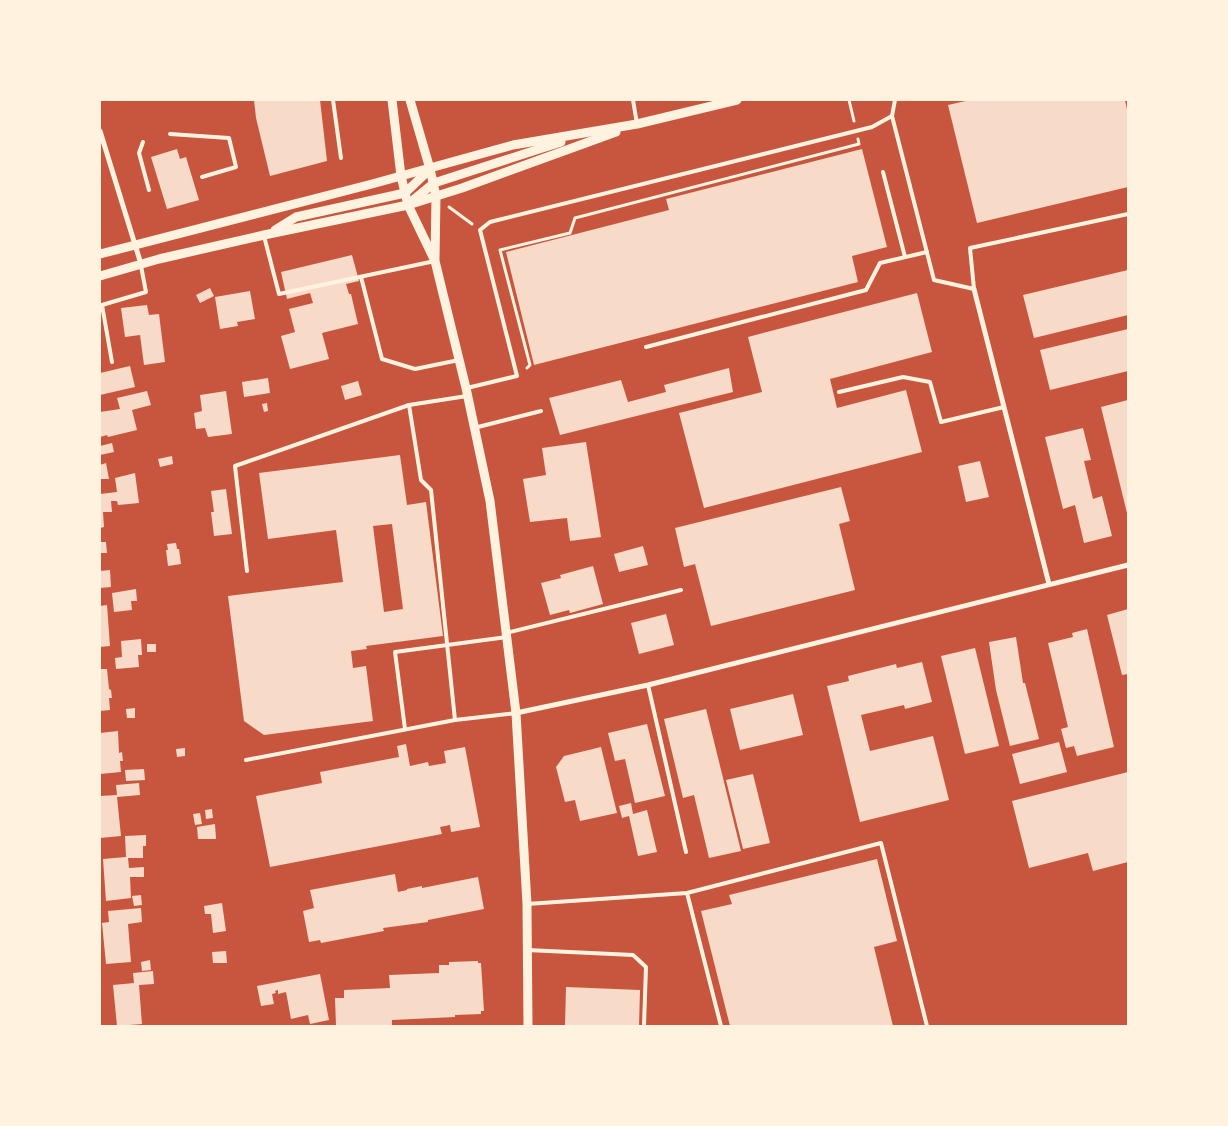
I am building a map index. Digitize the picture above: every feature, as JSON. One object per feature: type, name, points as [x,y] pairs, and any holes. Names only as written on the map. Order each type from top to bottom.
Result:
[{"type":"street","points":[[392,100],[401,176],[405,193],[408,204],[435,262],[467,392],[490,501],[516,712],[527,904],[528,1026]]},
{"type":"street","points":[[410,100],[434,183],[436,196],[435,262]]},
{"type":"street","points":[[100,254],[430,169],[513,145],[637,124],[737,100]]},
{"type":"street","points":[[100,276],[141,264],[266,234],[408,204],[462,188],[637,124]]},
{"type":"street","points":[[100,131],[141,264]]},
{"type":"street","points":[[408,204],[434,183],[587,133]]},
{"type":"street","points":[[266,234],[296,217],[405,193],[430,169]]},
{"type":"street","points":[[974,289],[1049,584]]},
{"type":"street","points":[[516,712],[648,685],[1128,565]]},
{"type":"lane","points":[[333,100],[340,158]]},
{"type":"lane","points":[[633,100],[637,124]]},
{"type":"lane","points":[[895,100],[892,116],[934,280],[974,289],[970,248],[1128,214]]},
{"type":"lane","points":[[247,571],[235,466],[409,405],[467,392],[517,376],[480,230],[490,222],[872,127],[892,116]]},
{"type":"lane","points":[[170,134],[229,138],[236,167],[202,177]]},
{"type":"lane","points":[[143,142],[139,153],[149,190]]},
{"type":"lane","points":[[884,172],[905,257]]},
{"type":"lane","points":[[266,234],[279,294],[435,262]]},
{"type":"lane","points":[[646,346],[866,290],[880,263],[927,252]]},
{"type":"lane","points":[[112,362],[102,305],[146,292],[141,264]]},
{"type":"lane","points":[[361,277],[382,359],[415,369],[459,360]]},
{"type":"lane","points":[[840,392],[903,377],[930,382],[941,422],[1004,407]]},
{"type":"lane","points":[[409,405],[421,480],[431,490],[455,720]]},
{"type":"lane","points":[[474,428],[541,411]]},
{"type":"lane","points":[[405,729],[395,652],[506,635],[681,590]]},
{"type":"lane","points":[[648,685],[686,852]]},
{"type":"lane","points":[[246,760],[455,720],[516,712]]},
{"type":"lane","points":[[527,904],[687,893],[882,843],[927,1026]]},
{"type":"lane","points":[[687,893],[721,1026]]},
{"type":"lane","points":[[527,950],[633,955],[646,967],[644,1026]]},
{"type":"path","points":[[500,250],[570,232],[575,218],[860,144],[849,100]]},
{"type":"path","points":[[436,196],[480,230],[500,250],[530,365],[517,376]]},
{"type":"building","points":[[254,100],[320,100],[327,161],[270,176],[256,118]]},
{"type":"building","points":[[970,100],[1125,100],[1128,114],[1128,187],[977,223],[948,105]]},
{"type":"building","points":[[177,149],[180,159],[186,157],[199,200],[167,209],[151,157]]},
{"type":"building","points":[[862,149],[887,247],[852,256],[858,282],[534,365],[506,252],[669,210],[666,199]]},
{"type":"building","points":[[352,255],[359,281],[346,284],[349,294],[351,294],[358,324],[322,333],[329,359],[290,369],[281,336],[295,332],[289,309],[313,303],[310,293],[287,299],[281,272]]},
{"type":"building","points":[[1128,270],[1128,315],[1034,338],[1023,295]]},
{"type":"building","points":[[210,288],[214,296],[200,303],[196,295]]},
{"type":"building","points":[[250,291],[255,319],[237,322],[238,326],[220,329],[215,297]]},
{"type":"building","points":[[917,293],[932,352],[830,379],[837,408],[906,390],[922,452],[704,508],[679,413],[762,392],[748,337]]},
{"type":"building","points":[[147,305],[149,315],[159,314],[165,362],[144,365],[140,335],[125,337],[121,308]]},
{"type":"building","points":[[1128,329],[1128,371],[1050,390],[1040,350]]},
{"type":"building","points":[[130,366],[135,387],[100,395],[100,373]]},
{"type":"building","points":[[729,368],[733,392],[560,435],[549,398],[621,380],[628,402],[666,392],[664,385]]},
{"type":"building","points":[[268,378],[270,393],[244,397],[242,382]]},
{"type":"building","points":[[358,381],[362,395],[345,400],[341,386]]},
{"type":"building","points":[[147,391],[151,405],[132,410],[137,430],[100,437],[100,412],[120,409],[117,398]]},
{"type":"building","points":[[226,391],[232,434],[208,437],[205,428],[196,429],[194,413],[202,411],[200,395]]},
{"type":"building","points":[[1128,400],[1128,512],[1127,513],[1101,407]]},
{"type":"building","points":[[267,403],[268,411],[264,412],[262,404]]},
{"type":"building","points":[[1083,428],[1091,460],[1084,461],[1093,499],[1102,496],[1112,536],[1084,543],[1075,505],[1063,509],[1045,437]]},
{"type":"building","points":[[586,442],[601,537],[570,541],[567,518],[530,522],[523,479],[546,475],[542,448]]},
{"type":"building","points":[[112,443],[114,452],[100,455],[100,446]]},
{"type":"building","points":[[400,455],[407,505],[426,502],[443,636],[366,646],[367,649],[351,651],[353,668],[366,666],[373,721],[264,735],[244,721],[228,596],[343,582],[336,530],[268,539],[259,473]],"holes":[[[392,524],[403,609],[384,612],[373,526]]]},
{"type":"building","points":[[172,456],[173,464],[160,467],[158,459]]},
{"type":"building","points":[[980,461],[989,497],[966,502],[958,466]]},
{"type":"building","points":[[106,463],[109,479],[100,479],[100,465]]},
{"type":"building","points":[[135,473],[139,503],[118,505],[117,501],[111,501],[112,512],[103,512],[104,527],[100,528],[100,494],[117,492],[115,478]]},
{"type":"building","points":[[841,487],[850,521],[839,524],[855,590],[711,626],[695,564],[684,567],[675,528]]},
{"type":"building","points":[[226,489],[232,534],[214,536],[211,512],[214,512],[211,491]]},
{"type":"building","points":[[100,542],[106,542],[107,553],[100,553]]},
{"type":"building","points":[[176,543],[177,549],[179,549],[181,564],[168,566],[167,544]]},
{"type":"building","points":[[643,546],[648,565],[619,572],[614,554]]},
{"type":"building","points":[[593,566],[603,604],[570,613],[569,610],[550,615],[541,583],[561,578],[560,575]]},
{"type":"building","points":[[110,570],[111,587],[100,588],[100,571]]},
{"type":"building","points":[[136,589],[137,601],[131,601],[132,610],[114,612],[112,593]]},
{"type":"building","points":[[107,605],[110,646],[100,647],[100,606]]},
{"type":"building","points":[[1128,609],[1128,674],[1122,675],[1107,615]]},
{"type":"building","points":[[666,614],[674,645],[639,654],[631,623]]},
{"type":"building","points":[[1087,629],[1114,747],[1077,756],[1074,746],[1066,748],[1061,729],[1068,727],[1048,643],[1073,637],[1072,633]]},
{"type":"building","points":[[1016,637],[1023,683],[1025,683],[1039,739],[1010,746],[996,690],[989,642]]},
{"type":"building","points":[[141,639],[142,655],[138,655],[139,667],[116,669],[115,658],[122,657],[121,641]]},
{"type":"building","points":[[147,644],[156,644],[156,652],[147,652]]},
{"type":"building","points":[[975,648],[999,746],[965,754],[941,656]]},
{"type":"building","points":[[922,662],[932,702],[905,709],[904,705],[861,715],[870,751],[933,736],[949,800],[860,822],[827,686],[849,681],[848,676],[896,664],[897,668]]},
{"type":"building","points":[[100,669],[107,669],[112,698],[109,698],[110,710],[100,711]]},
{"type":"building","points":[[793,694],[803,735],[740,750],[730,709]]},
{"type":"building","points":[[135,708],[135,718],[127,718],[126,709]]},
{"type":"building","points":[[706,709],[741,851],[709,858],[694,795],[683,798],[664,719]]},
{"type":"building","points":[[647,724],[665,796],[635,803],[625,759],[615,761],[608,733]]},
{"type":"building","points":[[118,731],[119,753],[122,752],[123,761],[120,761],[121,772],[100,774],[100,733]]},
{"type":"building","points":[[1059,742],[1067,772],[1020,784],[1012,754]]},
{"type":"building","points":[[406,744],[410,766],[428,762],[429,766],[446,763],[444,751],[465,747],[480,827],[451,832],[450,825],[440,827],[442,834],[270,867],[256,796],[322,783],[320,772],[399,757],[397,746]]},
{"type":"building","points":[[601,747],[617,813],[580,821],[575,800],[565,802],[556,767],[564,756]]},
{"type":"building","points":[[185,748],[185,756],[177,757],[176,749]]},
{"type":"building","points":[[144,769],[145,780],[126,781],[125,770]]},
{"type":"building","points":[[1128,772],[1128,862],[1093,871],[1088,853],[1029,868],[1012,801]]},
{"type":"building","points":[[753,774],[770,843],[743,849],[726,780]]},
{"type":"building","points":[[139,783],[140,795],[117,797],[121,836],[100,838],[100,796],[117,795],[116,785]]},
{"type":"building","points":[[631,803],[633,814],[647,810],[657,852],[638,856],[629,816],[622,818],[619,806]]},
{"type":"building","points":[[212,809],[213,818],[206,819],[205,810]]},
{"type":"building","points":[[200,813],[202,824],[195,825],[193,814]]},
{"type":"building","points":[[215,824],[216,839],[198,839],[197,827]]},
{"type":"building","points":[[146,835],[146,846],[143,846],[143,858],[128,858],[129,868],[144,867],[144,877],[130,877],[131,898],[106,901],[103,859],[126,857],[125,836]]},
{"type":"building","points":[[877,859],[897,941],[874,947],[893,1026],[730,1026],[701,911],[732,904],[729,895]]},
{"type":"building","points":[[395,874],[398,892],[478,877],[484,909],[428,920],[428,922],[383,928],[384,931],[321,943],[320,940],[309,942],[303,911],[314,908],[310,890]]},
{"type":"building","points":[[141,895],[142,905],[134,906],[132,896]]},
{"type":"building","points":[[222,903],[226,931],[213,933],[211,914],[205,914],[204,906]]},
{"type":"building","points":[[141,908],[142,922],[128,924],[131,962],[106,964],[102,923],[109,922],[108,911]]},
{"type":"building","points":[[226,951],[227,963],[213,963],[212,952]]},
{"type":"building","points":[[150,960],[151,970],[142,971],[141,962]]},
{"type":"building","points":[[478,961],[478,963],[481,963],[484,1011],[481,1011],[481,1014],[392,1020],[392,1026],[336,1026],[335,998],[344,998],[344,990],[390,988],[389,975],[439,973],[439,965],[449,965],[449,962]]},
{"type":"building","points":[[153,971],[154,984],[139,985],[142,1024],[117,1026],[113,985],[134,983],[133,973]]},
{"type":"building","points":[[320,974],[329,1020],[310,1024],[308,1015],[291,1019],[286,992],[278,994],[278,990],[272,994],[274,1004],[261,1006],[257,986]]},
{"type":"building","points":[[566,987],[640,990],[639,1026],[565,1025]]}]
